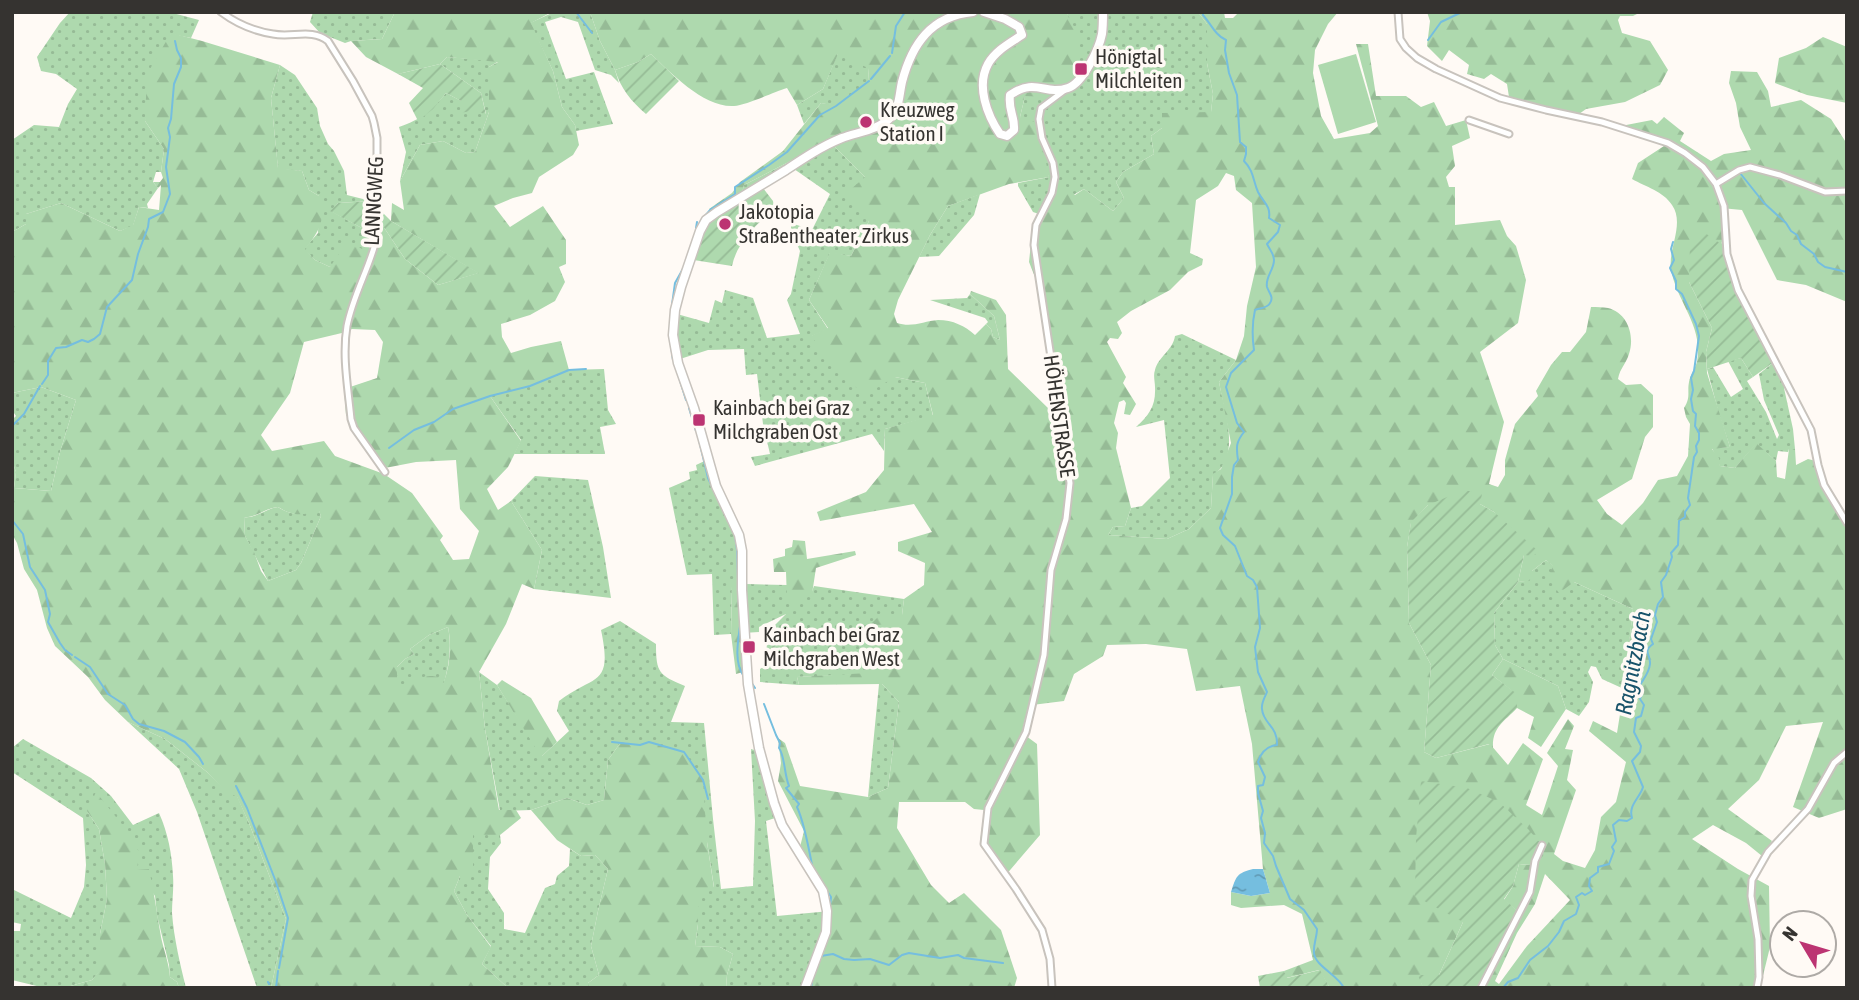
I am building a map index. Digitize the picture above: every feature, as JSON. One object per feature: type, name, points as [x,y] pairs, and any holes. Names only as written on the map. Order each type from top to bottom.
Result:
[{"type":"main road","points":[[805,988],[826,933],[827,911],[822,891],[782,825],[759,748],[748,684],[739,535],[716,486],[678,363],[673,335],[675,310],[681,286],[706,220],[817,150],[869,130],[889,119],[899,106],[902,83],[918,42],[942,20],[973,12]]},
{"type":"main road","points":[[984,12],[1019,27],[1022,35],[1001,49],[988,64],[981,89],[994,126],[1000,134],[1007,136],[1014,130],[1015,121],[1009,107],[1010,95],[1022,88],[1033,86],[1068,89]]},
{"type":"main road","name":"HÖHENSTRASSE","points":[[1068,89],[1078,82],[1092,60],[1102,33],[1103,12]]},
{"type":"street","name":"LANNGWEG","points":[[221,12],[239,25],[274,35],[305,33],[323,37],[353,81],[372,116],[377,138],[377,237],[349,316],[345,360],[354,428],[385,472]]},
{"type":"street","points":[[1398,12],[1400,39],[1417,58],[1436,69],[1500,98],[1602,122],[1668,143],[1703,167],[1716,184],[1724,206],[1726,245],[1738,290],[1811,430],[1824,485],[1847,523]]},
{"type":"street","name":"HÖHENSTRASSE","points":[[1052,988],[1050,959],[1042,930],[984,844],[988,808],[1026,732],[1044,655],[1051,570],[1066,519],[1070,483],[1034,245],[1036,225],[1052,193],[1055,177],[1053,163],[1042,138],[1039,119],[1041,108],[1068,89]]},
{"type":"street","points":[[1469,120],[1508,134]]},
{"type":"street","points":[[1716,184],[1739,170],[1750,167],[1825,192],[1847,191]]},
{"type":"street","points":[[1757,988],[1758,939],[1751,896],[1752,880],[1768,852],[1808,809],[1834,763],[1847,752]]},
{"type":"street","points":[[1481,988],[1530,892],[1535,861],[1542,845]]},
{"type":"green space","points":[[70,12],[169,12],[199,20],[191,38],[171,34],[145,121],[164,149],[161,172],[156,172],[153,182],[158,188],[147,204],[148,208],[139,207],[133,226],[120,231],[61,203],[26,214],[26,224],[12,232],[12,140],[34,125],[59,127],[77,89],[56,74],[41,71],[37,57]]},
{"type":"green space","points":[[313,12],[395,12],[382,39],[345,43],[320,33],[310,22]]},
{"type":"green space","points":[[395,12],[554,12],[531,23],[553,71],[562,107],[575,125],[579,145],[573,155],[539,177],[532,193],[494,206],[510,227],[543,206],[566,240],[566,264],[559,267],[565,282],[555,301],[530,315],[501,324],[502,337],[511,353],[561,341],[569,370],[530,386],[490,396],[521,441],[508,467],[487,489],[498,510],[511,501],[542,550],[534,589],[522,584],[506,624],[479,672],[485,729],[499,810],[516,810],[521,818],[500,835],[473,835],[473,876],[460,876],[454,891],[467,915],[491,947],[482,964],[508,988],[271,988],[286,919],[237,797],[226,791],[207,772],[165,739],[128,722],[105,700],[88,677],[55,646],[47,628],[37,590],[24,569],[12,534],[12,460],[16,472],[14,488],[51,491],[76,400],[41,387],[12,393],[12,232],[26,224],[26,214],[61,203],[120,231],[133,225],[139,207],[159,210],[161,185],[158,188],[153,182],[160,182],[163,178],[161,172],[164,149],[145,121],[147,74],[171,33],[280,65],[271,98],[278,168],[302,171],[309,190],[319,196],[322,218],[314,237],[305,249],[315,260],[330,267],[347,242],[369,252],[371,233],[383,226],[405,259],[438,285],[478,273],[391,221],[392,203],[404,210],[400,181],[420,145],[443,141],[466,153],[475,152],[489,112],[489,67],[498,62],[447,57],[440,64],[398,74],[366,57],[351,41],[382,39]],"holes":[[[352,329],[375,330],[383,342],[377,378],[344,389],[346,415],[385,468],[416,462],[456,460],[460,509],[479,531],[469,559],[453,560],[440,540],[443,536],[412,493],[384,474],[335,456],[324,441],[272,451],[261,435],[290,393],[304,342]],[[274,508],[298,514],[319,511],[321,516],[296,570],[268,581],[245,536],[244,517]],[[448,627],[450,656],[443,684],[441,678],[428,676],[397,685],[397,667],[414,654],[410,649],[429,635]]]},
{"type":"green space","points":[[554,12],[590,12],[619,83],[611,75],[595,70],[578,22],[561,17],[545,22],[566,79],[594,72],[613,124],[576,131],[575,125],[562,107],[553,71],[530,23]]},
{"type":"green space","points":[[590,12],[1067,12],[1070,22],[1078,31],[1079,77],[1049,97],[1025,96],[1020,117],[1038,123],[1049,177],[1009,184],[948,206],[930,235],[898,300],[894,314],[897,323],[913,325],[943,320],[958,324],[975,335],[986,324],[993,337],[1000,340],[994,316],[970,294],[971,291],[996,300],[1006,315],[1008,369],[1050,410],[1061,409],[1045,302],[1029,262],[1032,233],[1055,176],[1075,195],[1084,189],[1113,211],[1124,198],[1116,182],[1123,172],[1154,154],[1151,136],[1162,128],[1162,113],[1211,112],[1213,94],[1207,63],[1207,24],[1198,12],[1224,12],[1225,18],[1233,18],[1239,12],[1338,12],[1328,24],[1315,50],[1313,73],[1321,116],[1334,139],[1370,133],[1378,126],[1356,44],[1368,44],[1376,96],[1406,96],[1421,107],[1434,102],[1446,126],[1466,120],[1470,138],[1452,146],[1455,166],[1446,177],[1449,187],[1455,187],[1455,225],[1500,220],[1507,236],[1516,246],[1526,280],[1518,323],[1480,352],[1504,422],[1489,484],[1498,487],[1505,475],[1505,460],[1515,424],[1538,396],[1536,391],[1551,365],[1562,352],[1570,352],[1586,332],[1591,307],[1608,308],[1625,320],[1631,347],[1618,379],[1626,385],[1641,384],[1653,395],[1653,427],[1645,437],[1632,479],[1597,500],[1607,514],[1622,525],[1643,503],[1658,480],[1677,476],[1688,456],[1690,424],[1684,408],[1698,349],[1693,325],[1671,269],[1677,228],[1676,212],[1664,196],[1632,179],[1638,163],[1664,146],[1667,141],[1621,126],[1652,120],[1657,124],[1664,117],[1684,133],[1680,141],[1711,161],[1724,154],[1751,150],[1740,127],[1729,83],[1731,71],[1757,72],[1768,91],[1771,107],[1801,100],[1831,119],[1847,144],[1847,302],[1806,285],[1777,280],[1742,210],[1721,208],[1724,236],[1721,244],[1689,282],[1712,328],[1706,352],[1707,373],[1730,447],[1712,449],[1719,458],[1720,466],[1735,468],[1756,443],[1776,461],[1777,477],[1785,479],[1789,449],[1795,449],[1796,465],[1808,459],[1816,461],[1822,487],[1847,526],[1847,809],[1819,818],[1793,807],[1823,722],[1786,726],[1759,780],[1728,809],[1772,841],[1762,856],[1746,843],[1713,825],[1692,839],[1769,886],[1768,955],[1760,988],[1484,988],[1521,914],[1504,900],[1513,886],[1519,864],[1530,865],[1528,829],[1463,922],[1439,975],[1419,975],[1423,988],[1330,988],[1319,970],[1286,978],[1284,971],[1313,960],[1302,914],[1284,905],[1241,908],[1231,905],[1231,892],[1251,896],[1270,893],[1263,869],[1252,744],[1240,686],[1196,691],[1187,649],[1146,644],[1107,645],[1103,656],[1074,674],[1064,701],[1032,705],[1022,733],[1037,744],[1040,835],[1005,876],[980,843],[984,810],[974,809],[965,802],[899,802],[897,828],[931,885],[949,903],[964,893],[1001,930],[1017,978],[1014,988],[808,988],[828,934],[831,897],[800,847],[804,831],[778,781],[781,763],[778,738],[785,743],[800,786],[868,797],[888,788],[899,702],[882,684],[799,685],[797,677],[869,673],[864,631],[880,615],[902,615],[904,599],[924,585],[925,563],[898,551],[898,542],[932,532],[914,504],[820,521],[817,512],[866,492],[884,470],[885,429],[933,415],[925,383],[895,377],[868,393],[849,384],[811,336],[828,328],[809,300],[830,252],[851,256],[869,221],[843,196],[865,177],[829,141],[744,185],[742,193],[711,211],[709,209],[732,193],[740,182],[783,151],[821,103],[836,105],[869,81],[868,68],[838,54],[823,89],[797,105],[787,88],[734,106],[723,105],[700,95],[651,54],[615,70],[600,41]],"holes":[[[1226,173],[1234,176],[1236,190],[1252,203],[1256,267],[1247,306],[1244,336],[1236,360],[1219,382],[1231,443],[1221,469],[1213,474],[1211,508],[1189,529],[1167,539],[1108,535],[1113,527],[1125,526],[1131,508],[1116,448],[1118,433],[1114,423],[1119,402],[1124,400],[1124,414],[1130,415],[1136,404],[1123,383],[1126,377],[1107,342],[1110,338],[1118,339],[1122,333],[1117,322],[1131,311],[1170,290],[1188,272],[1202,265],[1203,259],[1190,253],[1196,200],[1218,186]],[[1480,504],[1494,512],[1524,555],[1518,582],[1533,578],[1532,571],[1546,560],[1553,566],[1548,578],[1559,593],[1574,582],[1633,609],[1617,733],[1593,721],[1589,731],[1626,762],[1616,802],[1601,817],[1595,850],[1585,868],[1563,861],[1554,854],[1576,790],[1567,780],[1573,750],[1565,749],[1574,726],[1568,719],[1547,753],[1558,766],[1542,815],[1526,805],[1543,759],[1523,743],[1508,765],[1490,744],[1436,758],[1424,752],[1431,665],[1409,623],[1407,547],[1411,523],[1428,505]],[[1545,874],[1570,900],[1527,946],[1499,984],[1495,981],[1517,933],[1535,904]]]},
{"type":"green space","points":[[1067,12],[1198,12],[1207,24],[1207,63],[1213,94],[1211,112],[1162,128],[1151,136],[1154,154],[1123,172],[1116,182],[1124,198],[1113,211],[1084,189],[1039,214],[1033,212],[1018,186],[1018,183],[1049,177],[1020,117],[1025,96],[1069,22]]},
{"type":"green space","points":[[1427,12],[1641,12],[1633,16],[1620,16],[1618,20],[1622,33],[1650,41],[1668,70],[1660,85],[1625,102],[1586,109],[1579,114],[1554,110],[1509,97],[1507,84],[1491,74],[1484,79],[1467,74],[1469,65],[1449,50],[1442,61],[1427,46],[1430,21]]},
{"type":"green space","points":[[1823,37],[1847,47],[1847,103],[1807,95],[1775,83],[1779,58],[1806,48]]},
{"type":"green space","points":[[838,53],[868,67],[869,81],[836,106],[821,103],[804,124],[797,105],[823,89]]},
{"type":"green space","points":[[651,54],[679,81],[646,114],[627,94],[615,70]]},
{"type":"green space","points":[[1356,54],[1376,122],[1338,134],[1318,65]]},
{"type":"green space","points":[[447,57],[499,61],[489,67],[489,112],[475,152],[466,153],[443,141],[420,145],[400,181],[406,152],[399,127],[426,114],[446,93],[486,114],[481,93],[440,64]]},
{"type":"green space","points":[[440,64],[481,93],[486,115],[476,110],[460,113],[461,101],[446,93],[433,109],[418,121],[409,103],[423,88],[398,74]]},
{"type":"green space","points":[[280,65],[295,75],[317,108],[320,126],[344,171],[347,195],[371,201],[338,203],[331,211],[369,232],[369,252],[330,267],[315,260],[304,249],[318,233],[319,196],[309,190],[302,171],[278,169],[271,98]]},
{"type":"green space","points":[[829,141],[865,177],[869,221],[851,256],[830,253],[809,300],[828,329],[812,336],[895,377],[925,383],[933,416],[885,429],[884,451],[872,434],[755,466],[751,457],[770,454],[757,374],[746,375],[744,349],[708,350],[680,359],[676,337],[677,314],[709,323],[715,300],[722,303],[725,290],[753,298],[767,338],[800,334],[787,300],[791,294],[800,251],[791,231],[791,223],[812,230],[830,194],[794,169],[742,193],[744,185]]},
{"type":"green space","points":[[763,188],[773,201],[774,208],[743,242],[732,266],[687,259],[706,220]]},
{"type":"green space","points":[[980,194],[974,215],[939,256],[919,257],[948,206]]},
{"type":"green space","points":[[371,201],[391,221],[479,273],[438,285],[405,259],[383,226],[371,233],[330,211],[338,203]]},
{"type":"green space","points":[[1705,233],[1721,244],[1724,236],[1733,276],[1774,362],[1753,377],[1741,358],[1707,369],[1706,352],[1712,328],[1689,282],[1690,242],[1696,234]]},
{"type":"green space","points":[[970,294],[994,316],[1000,340],[993,337],[985,318],[930,300],[967,298]]},
{"type":"green space","points":[[1182,334],[1236,360],[1219,382],[1227,419],[1229,445],[1222,467],[1213,475],[1211,508],[1189,529],[1167,539],[1108,535],[1113,527],[1125,526],[1131,508],[1142,506],[1170,478],[1164,420],[1136,427],[1153,405],[1157,365],[1175,336]]},
{"type":"green space","points":[[1741,358],[1753,377],[1747,381],[1766,412],[1777,439],[1779,435],[1764,400],[1759,374],[1774,362],[1785,385],[1795,449],[1789,449],[1788,452],[1778,451],[1776,461],[1756,444],[1735,468],[1720,466],[1712,448],[1730,447],[1707,369],[1713,367],[1731,397],[1743,389],[1728,361]]},
{"type":"green space","points":[[604,369],[608,410],[616,424],[600,427],[605,454],[514,454],[521,440],[490,396],[530,386],[569,370]]},
{"type":"green space","points":[[41,387],[76,400],[51,491],[14,488],[16,472],[12,460],[12,420],[16,416],[12,410],[12,393]]},
{"type":"green space","points":[[711,458],[726,503],[736,521],[746,584],[787,585],[787,600],[811,594],[814,586],[904,599],[902,615],[869,674],[797,677],[799,685],[760,682],[760,669],[765,666],[768,632],[786,614],[759,627],[759,632],[743,633],[732,586],[731,634],[714,635],[712,574],[687,575],[669,488],[690,479],[689,472],[697,470],[696,465]]},
{"type":"green space","points":[[535,476],[588,480],[611,598],[534,589],[542,550],[511,501]]},
{"type":"green space","points":[[1464,490],[1482,494],[1480,504],[1494,512],[1537,550],[1534,556],[1524,555],[1518,582],[1494,613],[1495,645],[1503,659],[1492,675],[1517,694],[1517,708],[1503,721],[1494,735],[1493,748],[1489,744],[1436,758],[1424,752],[1431,665],[1409,623],[1407,547],[1411,522],[1428,505]]},
{"type":"green space","points":[[278,507],[298,514],[319,510],[321,516],[296,570],[268,581],[245,536],[244,517]]},
{"type":"green space","points":[[793,540],[805,541],[807,559],[855,551],[856,555],[816,568],[812,594],[799,603],[787,600],[786,572],[774,572],[773,559],[785,556],[785,549],[792,547]]},
{"type":"green space","points":[[1546,560],[1574,582],[1633,609],[1624,689],[1602,679],[1596,667],[1591,666],[1588,672],[1593,682],[1589,702],[1579,716],[1566,709],[1558,686],[1503,659],[1495,645],[1494,613],[1518,582],[1525,581],[1532,571]]},
{"type":"green space","points":[[732,586],[740,586],[743,672],[736,674],[731,634]]},
{"type":"green space","points":[[620,621],[656,644],[661,672],[685,686],[671,722],[704,723],[721,889],[753,886],[755,821],[751,749],[764,753],[781,816],[766,821],[777,916],[830,911],[808,988],[726,988],[733,954],[720,947],[695,946],[698,894],[714,887],[707,842],[640,745],[621,742],[608,760],[604,800],[587,805],[567,798],[531,810],[500,811],[485,729],[479,672],[497,685],[542,756],[569,731],[557,711],[559,701],[598,677],[605,661],[601,630]]},
{"type":"green space","points":[[448,627],[449,657],[443,686],[397,685],[397,667],[414,654],[410,649],[429,635]]},
{"type":"green space","points":[[1503,659],[1558,686],[1566,709],[1541,747],[1528,738],[1534,717],[1517,708],[1516,694],[1492,675]]},
{"type":"green space","points":[[502,680],[531,698],[557,742],[541,757],[497,685]]},
{"type":"green space","points":[[879,684],[899,702],[888,788],[868,797]]},
{"type":"green space","points":[[128,722],[165,739],[226,790],[237,796],[286,919],[271,988],[257,988],[197,812],[179,769]]},
{"type":"green space","points":[[23,739],[91,778],[111,796],[133,825],[159,813],[171,852],[173,923],[186,988],[179,988],[177,982],[170,977],[155,896],[137,870],[87,811],[99,829],[105,864],[107,899],[100,934],[100,971],[92,980],[63,988],[45,988],[12,980],[12,931],[20,931],[21,924],[12,922],[12,889],[71,918],[84,887],[86,865],[83,818],[12,772],[12,748]]},
{"type":"green space","points":[[621,742],[640,745],[649,742],[684,752],[703,780],[707,842],[714,888],[698,895],[695,946],[720,947],[733,954],[726,988],[588,988],[588,983],[599,975],[591,946],[608,869],[595,855],[581,856],[557,840],[531,810],[567,798],[587,805],[604,800],[608,760]]},
{"type":"green space","points":[[1421,781],[1467,788],[1499,802],[1542,845],[1544,862],[1538,871],[1530,865],[1519,864],[1513,886],[1504,899],[1521,914],[1484,988],[1423,988],[1418,975],[1439,975],[1463,922],[1415,896]]},
{"type":"green space","points":[[96,792],[128,832],[139,852],[137,870],[149,869],[170,977],[177,982],[179,988],[63,988],[92,980],[100,970],[100,934],[107,899],[105,864],[99,829],[87,811]]},
{"type":"green space","points":[[473,835],[500,835],[501,843],[490,857],[488,889],[504,913],[504,929],[525,933],[545,888],[555,884],[557,876],[569,866],[570,849],[581,856],[595,855],[608,869],[591,946],[599,975],[588,983],[588,988],[508,988],[482,964],[491,946],[467,915],[454,891],[460,876],[473,876]]},
{"type":"green space","points":[[1320,970],[1330,988],[1260,988],[1258,976],[1284,971],[1287,978]]},
{"type":"water","points":[[1253,869],[1263,869],[1270,893],[1251,896],[1231,892],[1238,876]]},
{"type":"waterway","points":[[576,12],[592,33]]},
{"type":"waterway","points":[[892,53],[896,26],[905,12]]},
{"type":"waterway","points":[[1203,12],[1216,32],[1226,40],[1229,73],[1237,95],[1240,142],[1246,147],[1244,161],[1268,207],[1269,218],[1280,225],[1278,232],[1267,244],[1274,260],[1267,283],[1271,301],[1268,306],[1255,310],[1254,350],[1231,373],[1226,387],[1237,423],[1244,432],[1237,445],[1238,460],[1234,465],[1232,494],[1220,528],[1223,535],[1235,546],[1247,576],[1257,587],[1260,628],[1255,647],[1258,672],[1267,692],[1262,709],[1277,739],[1277,745],[1265,750],[1258,762],[1265,777],[1263,785],[1258,786],[1263,811],[1261,818],[1265,833],[1264,843],[1273,856],[1290,899],[1304,910],[1317,929],[1315,958],[1344,988]]},
{"type":"waterway","points":[[1428,40],[1441,22],[1462,12]]},
{"type":"waterway","points":[[42,384],[48,375],[48,361],[56,348],[82,340],[88,342],[100,334],[107,307],[132,280],[149,219],[163,212],[170,194],[166,167],[170,137],[168,128],[174,84],[181,67],[175,41]]},
{"type":"waterway","points":[[871,79],[890,56]]},
{"type":"waterway","points":[[705,216],[735,194],[735,187],[787,152],[820,115],[869,81]]},
{"type":"waterway","points":[[1740,173],[1764,203],[1797,235],[1801,244],[1814,254],[1818,262],[1825,267],[1847,272]]},
{"type":"waterway","points":[[696,228],[697,222]]},
{"type":"waterway","name":"Ragnitzbach","points":[[1503,988],[1508,982],[1518,978],[1530,960],[1548,946],[1564,921],[1576,914],[1579,905],[1576,897],[1592,891],[1589,886],[1590,878],[1598,872],[1598,867],[1609,864],[1616,841],[1613,825],[1619,820],[1627,821],[1632,818],[1633,805],[1643,787],[1632,761],[1640,752],[1641,746],[1634,732],[1636,718],[1641,716],[1644,705],[1640,699],[1640,685],[1649,667],[1647,651],[1653,644],[1651,639],[1657,622],[1655,615],[1663,597],[1661,582],[1666,575],[1671,553],[1678,545],[1679,521],[1685,517],[1690,505],[1688,498],[1699,440],[1691,399],[1691,378],[1699,336],[1682,294],[1676,289],[1676,281],[1670,268],[1674,260],[1671,249],[1673,242]]},
{"type":"waterway","points":[[672,305],[675,283],[684,267]]},
{"type":"waterway","points":[[670,338],[673,360]]},
{"type":"waterway","points":[[389,448],[414,430],[434,422],[453,409],[530,386],[569,370],[586,369]]},
{"type":"waterway","points":[[677,371],[686,400]]},
{"type":"waterway","points":[[12,426],[24,414],[40,386]]},
{"type":"waterway","points":[[689,408],[696,431]]},
{"type":"waterway","points":[[699,440],[708,478],[735,535],[739,606]]},
{"type":"waterway","points":[[12,520],[23,534],[30,567],[45,590],[50,614],[48,622],[65,650],[72,655]]},
{"type":"waterway","points":[[740,626],[738,658],[743,675]]},
{"type":"waterway","points":[[75,657],[90,667],[108,694],[125,705],[133,719],[139,724],[164,731],[185,742],[203,764]]},
{"type":"waterway","points":[[751,682],[755,688]]},
{"type":"waterway","points":[[764,704],[780,743],[789,786],[786,788],[799,804],[797,807],[812,865]]},
{"type":"waterway","points":[[612,742],[640,745],[649,742],[684,752],[703,780],[708,799]]},
{"type":"waterway","points":[[236,786],[247,808],[288,918],[279,968]]},
{"type":"waterway","points":[[827,891],[831,897],[830,906]]},
{"type":"waterway","points":[[821,956],[833,954],[844,959],[870,959],[889,965],[909,953],[940,958],[958,955],[1003,963]]},
{"type":"waterway","points":[[276,988],[278,971]]},
{"type":"waterway","points":[[811,988],[812,982]]},
{"type":"place","name":"Hönigtal Milchleiten","points":[[1081,69]]},
{"type":"place","name":"Kreuzweg Station I","points":[[866,122]]},
{"type":"place","name":"Jakotopia Straßentheater, Zirkus","points":[[725,224]]},
{"type":"place","name":"Kainbach bei Graz Milchgraben Ost","points":[[699,420]]},
{"type":"place","name":"Kainbach bei Graz Milchgraben West","points":[[749,647]]}]
